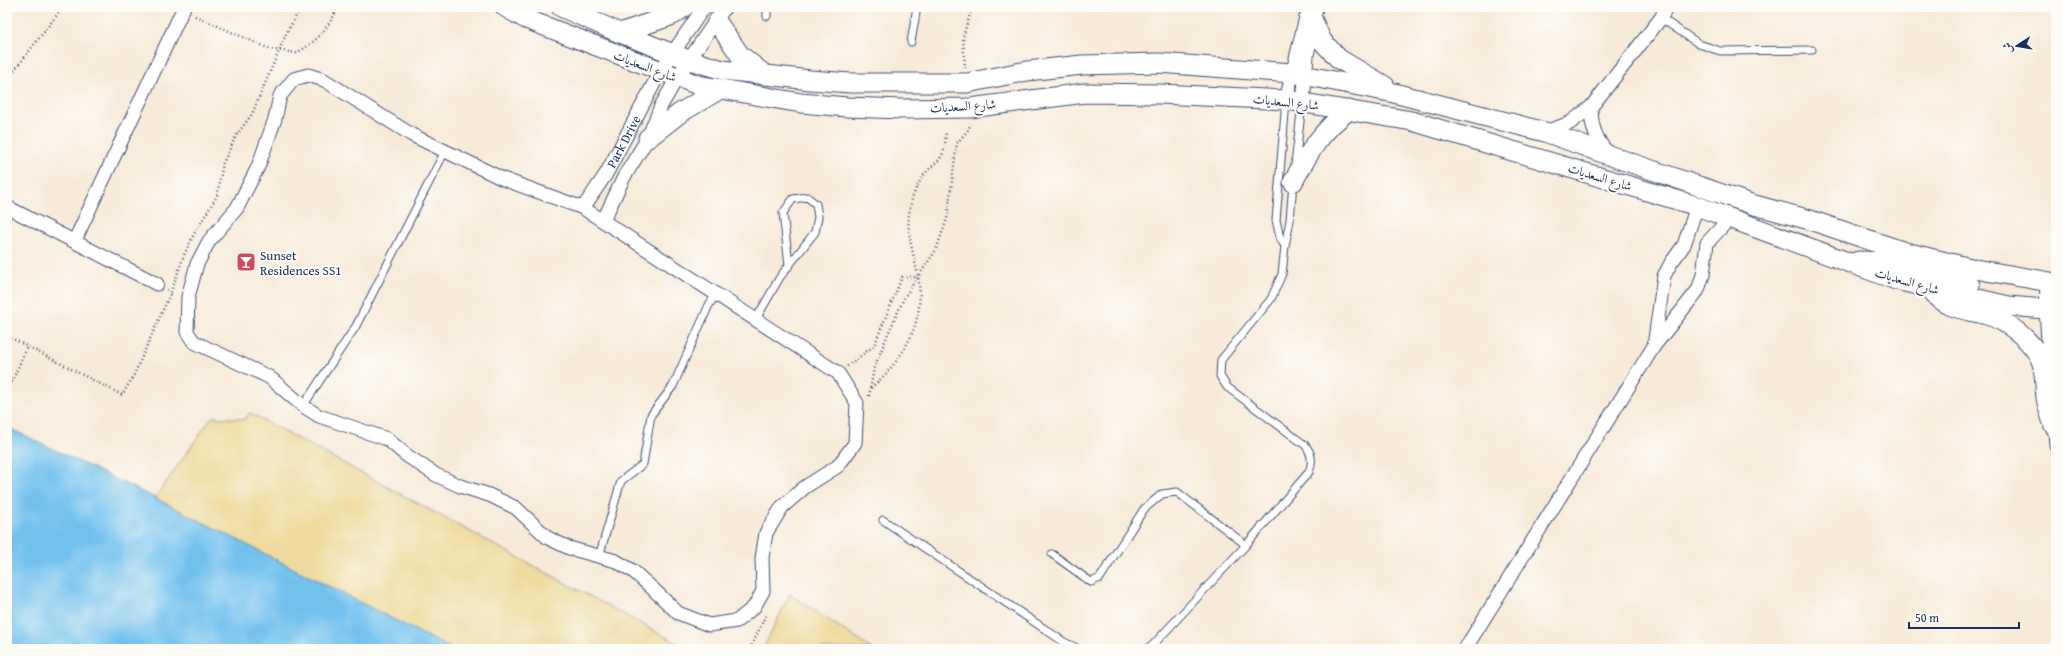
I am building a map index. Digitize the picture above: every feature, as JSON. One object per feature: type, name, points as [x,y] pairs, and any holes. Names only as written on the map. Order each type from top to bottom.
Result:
[{"type":"street","name":"شارع السعديات","points":[[505,7],[526,19],[698,85],[801,103],[847,107],[970,108],[1085,93],[1160,94],[1294,101],[1412,121],[1697,206],[1896,280],[2009,306],[2053,307]]},
{"type":"street","name":"شارع السعديات","points":[[561,7],[620,33],[722,70],[851,83],[967,82],[1027,71],[1082,65],[1159,63],[1298,74],[1394,93],[1545,132],[1751,204],[1810,220],[1905,252],[2047,282]]},
{"type":"street","points":[[620,33],[673,14],[684,7]]},
{"type":"street","points":[[669,75],[681,56],[704,7]]},
{"type":"street","points":[[75,240],[183,9]]},
{"type":"street","points":[[1294,101],[1298,74],[1313,12]]},
{"type":"street","points":[[1313,12],[1322,41],[1339,60],[1382,84],[1394,93]]},
{"type":"street","points":[[1545,132],[1570,123],[1591,107],[1664,13]]},
{"type":"street","points":[[669,75],[681,56],[721,14],[740,55],[765,75]]},
{"type":"street","points":[[308,75],[324,80],[412,135],[503,179],[583,208],[838,373],[856,403],[855,443],[838,466],[805,487],[782,507],[766,533],[762,558],[763,591],[754,607],[737,621],[709,624],[678,613],[632,572],[616,561],[569,548],[548,538],[516,508],[489,495],[460,486],[436,475],[406,455],[387,439],[319,416],[303,406],[269,377],[194,342],[187,332],[188,297],[197,264],[209,242],[237,208],[258,166],[276,119],[280,96],[294,79],[308,75]]},
{"type":"street","name":"Park Drive","points":[[603,221],[624,177],[648,138],[661,106],[669,75]]},
{"type":"street","name":"Park Drive","points":[[583,208],[669,75]]},
{"type":"street","points":[[648,138],[680,113],[720,89]]},
{"type":"street","points":[[1591,107],[1591,121],[1594,134],[1601,146],[1611,156]]},
{"type":"street","points":[[1293,182],[1320,136],[1349,110]]},
{"type":"street","points":[[1465,649],[1654,346],[1698,290],[1703,276],[1707,243],[1724,216],[1726,206],[1734,203],[1751,204]]},
{"type":"street","points":[[1654,346],[1664,276],[1670,263],[1684,245],[1697,206]]},
{"type":"street","points":[[7,207],[75,240],[157,284]]},
{"type":"street","points":[[1849,262],[1870,260],[1892,262],[1970,285],[2032,296],[2039,295],[2042,290],[2042,286],[2047,282],[2053,307],[2055,435]]},
{"type":"street","points":[[1930,289],[1938,299],[1956,309],[1985,314],[2003,321],[2037,351],[2043,364],[2047,405],[2055,435]]},
{"type":"lane","points":[[767,7],[767,16]]},
{"type":"lane","points":[[911,42],[917,7]]},
{"type":"lane","points":[[1664,13],[1699,44],[1720,51],[1812,50]]},
{"type":"lane","points":[[1146,649],[1152,646],[1246,545],[1309,472],[1311,466],[1311,455],[1305,445],[1227,388],[1222,382],[1219,371],[1224,355],[1274,293],[1282,274],[1284,246],[1290,220],[1293,182],[1294,101]]},
{"type":"lane","points":[[1284,246],[1280,238],[1276,220],[1294,101]]},
{"type":"lane","points":[[303,406],[356,326],[445,151]]},
{"type":"lane","points":[[756,319],[780,277],[815,232],[818,217],[816,204],[807,197],[793,198],[783,213],[789,265]]},
{"type":"lane","points":[[599,557],[621,481],[643,464],[651,415],[673,386],[708,305],[716,294]]},
{"type":"lane","points":[[1052,554],[1091,582],[1100,578],[1144,509],[1162,494],[1177,492],[1246,545]]},
{"type":"lane","points":[[883,520],[1064,642],[1079,649]]},
{"type":"path","points":[[7,80],[14,68],[63,7]]},
{"type":"path","points":[[7,336],[122,395],[133,377],[171,292],[184,255],[194,234],[218,196],[223,162],[236,136],[252,114],[287,32],[301,7]]},
{"type":"path","points":[[183,9],[270,49],[296,53],[307,48],[326,27],[338,7]]},
{"type":"path","points":[[967,82],[963,37],[972,7]]},
{"type":"path","points":[[868,403],[874,368],[888,334],[906,296],[936,250],[947,219],[957,143],[970,129],[970,108]]},
{"type":"path","points":[[871,388],[888,373],[901,356],[911,338],[917,318],[920,296],[918,277],[908,232],[910,209],[914,192],[924,174],[943,153],[946,131]]},
{"type":"path","points":[[838,373],[874,346],[902,277],[918,277]]},
{"type":"path","points":[[157,284],[171,292]]},
{"type":"path","points":[[7,393],[27,346]]},
{"type":"path","points":[[750,649],[767,612]]},
{"type":"sand","points":[[250,413],[688,649],[452,649],[155,498],[212,417],[245,419]]},
{"type":"sand","points":[[790,594],[872,649],[763,649]]},
{"type":"water","points":[[7,427],[155,498],[452,649],[7,649]]},
{"type":"place","name":"Sunset Residences SS1","points":[[246,262]]}]
